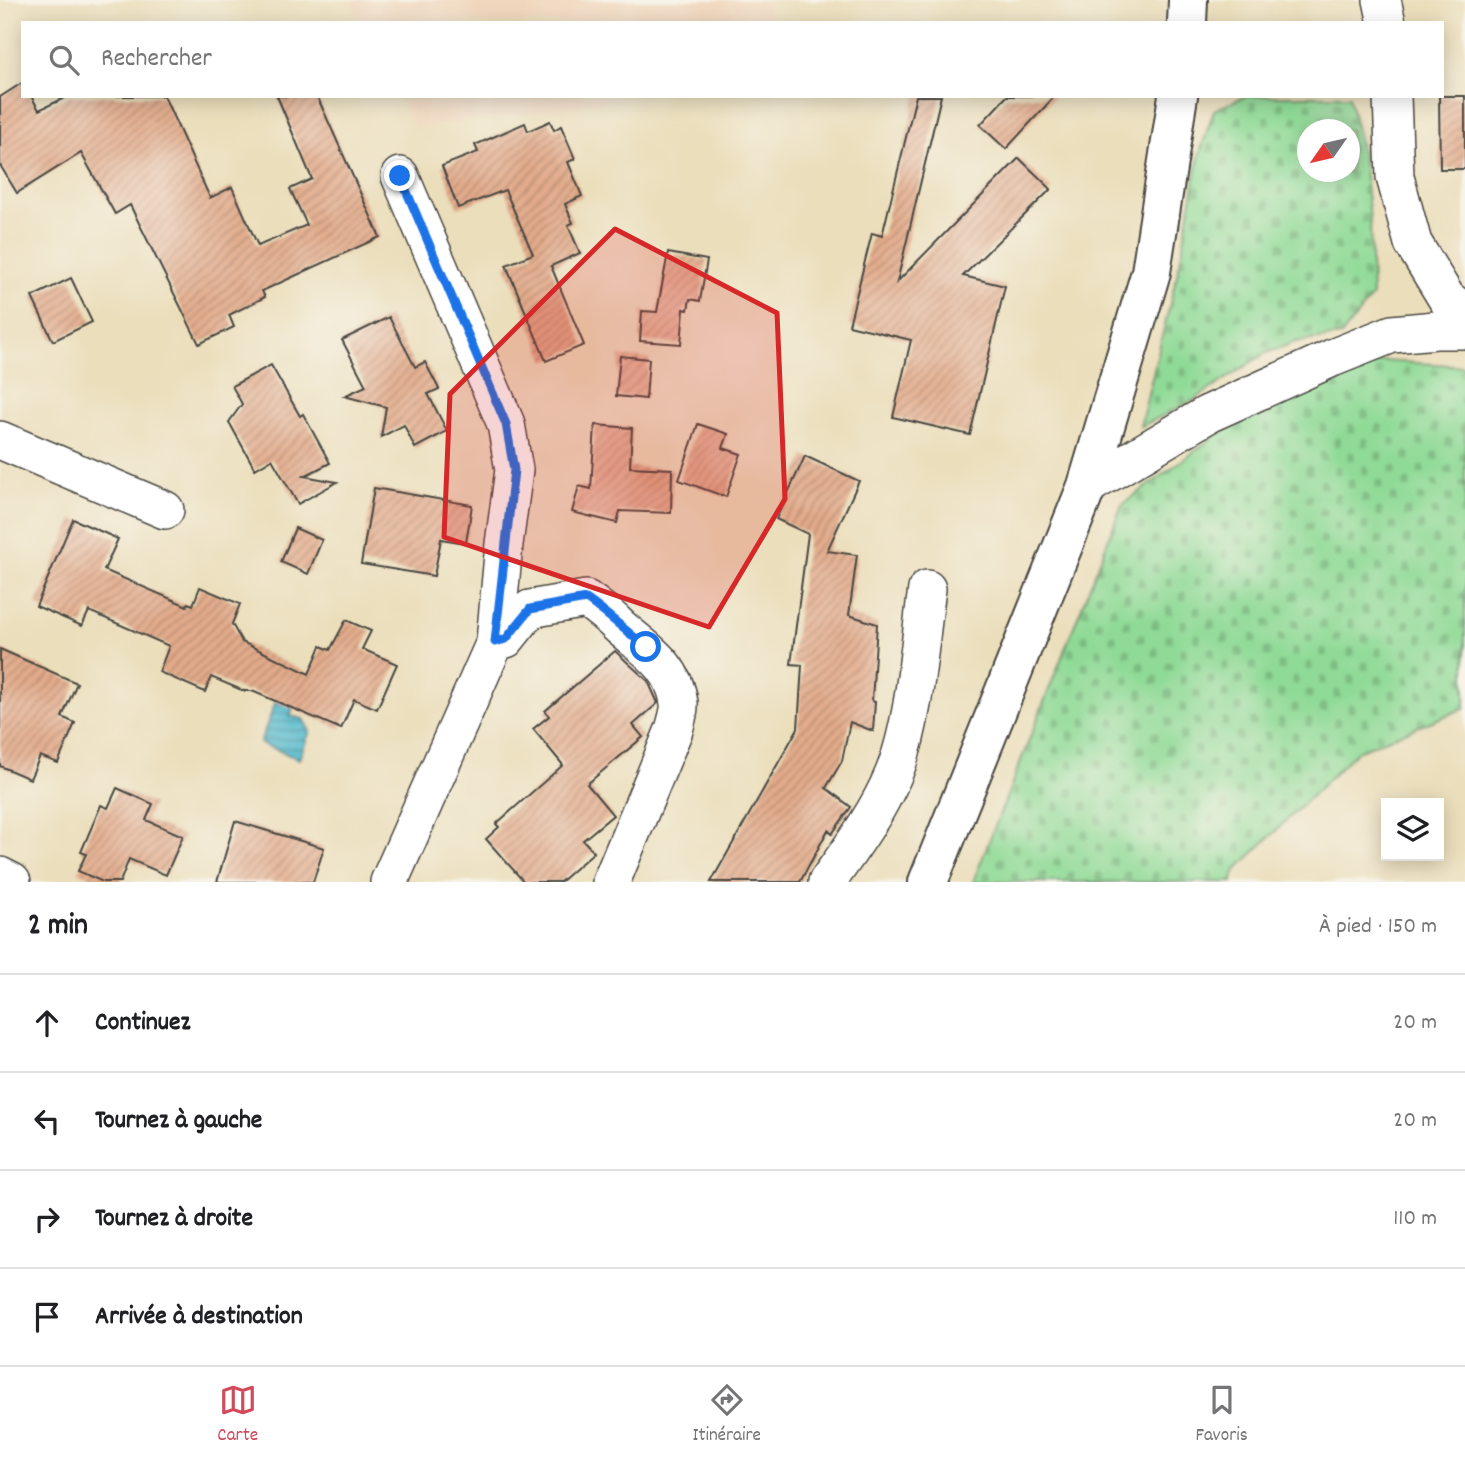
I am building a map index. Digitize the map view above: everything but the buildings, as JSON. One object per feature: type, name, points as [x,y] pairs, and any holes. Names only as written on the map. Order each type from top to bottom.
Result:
[{"type":"street","points":[[1187,21],[1188,0]]},
{"type":"street","points":[[1382,0],[1387,21]]},
{"type":"street","points":[[928,882],[1087,486],[1151,272],[1178,98]]},
{"type":"street","points":[[1392,98],[1395,177],[1413,243],[1447,299],[1465,312]]},
{"type":"street","points":[[389,882],[495,642],[514,470],[506,424],[400,176]]},
{"type":"street","points":[[1087,486],[1208,414],[1332,358],[1392,334],[1465,330]]},
{"type":"street","points":[[0,440],[165,510]]},
{"type":"street","points":[[827,882],[867,825],[894,772],[907,727],[928,589]]},
{"type":"street","points":[[495,642],[506,639],[530,609],[586,599],[612,617],[646,647],[671,675],[680,705],[674,730],[611,882]]},
{"type":"street","points":[[0,876],[12,882]]},
{"type":"highlighted area","points":[[615,229],[777,313],[785,499],[709,627],[444,537],[450,394]]},
{"type":"shaded area","points":[[351,0],[770,0],[766,21],[359,21]]},
{"type":"shaded area","points":[[399,98],[611,98],[600,103],[415,128]]},
{"type":"green space","points":[[1241,98],[1349,98],[1354,119],[1297,119],[1297,182],[1360,182],[1360,146],[1370,219],[1372,296],[1341,336],[1295,342],[1264,354],[1194,400],[1140,427],[1180,263],[1199,156],[1214,110]]},
{"type":"green space","points":[[1382,361],[1465,366],[1465,708],[1357,751],[1236,870],[1232,882],[973,882],[1122,505],[1226,428]]},
{"type":"water","points":[[279,693],[296,700],[290,716],[303,719],[310,731],[299,759],[260,743]]},
{"type":"route","points":[[400,176],[506,424],[514,470],[495,642],[506,639],[530,609],[586,599],[612,617],[646,647]]}]
